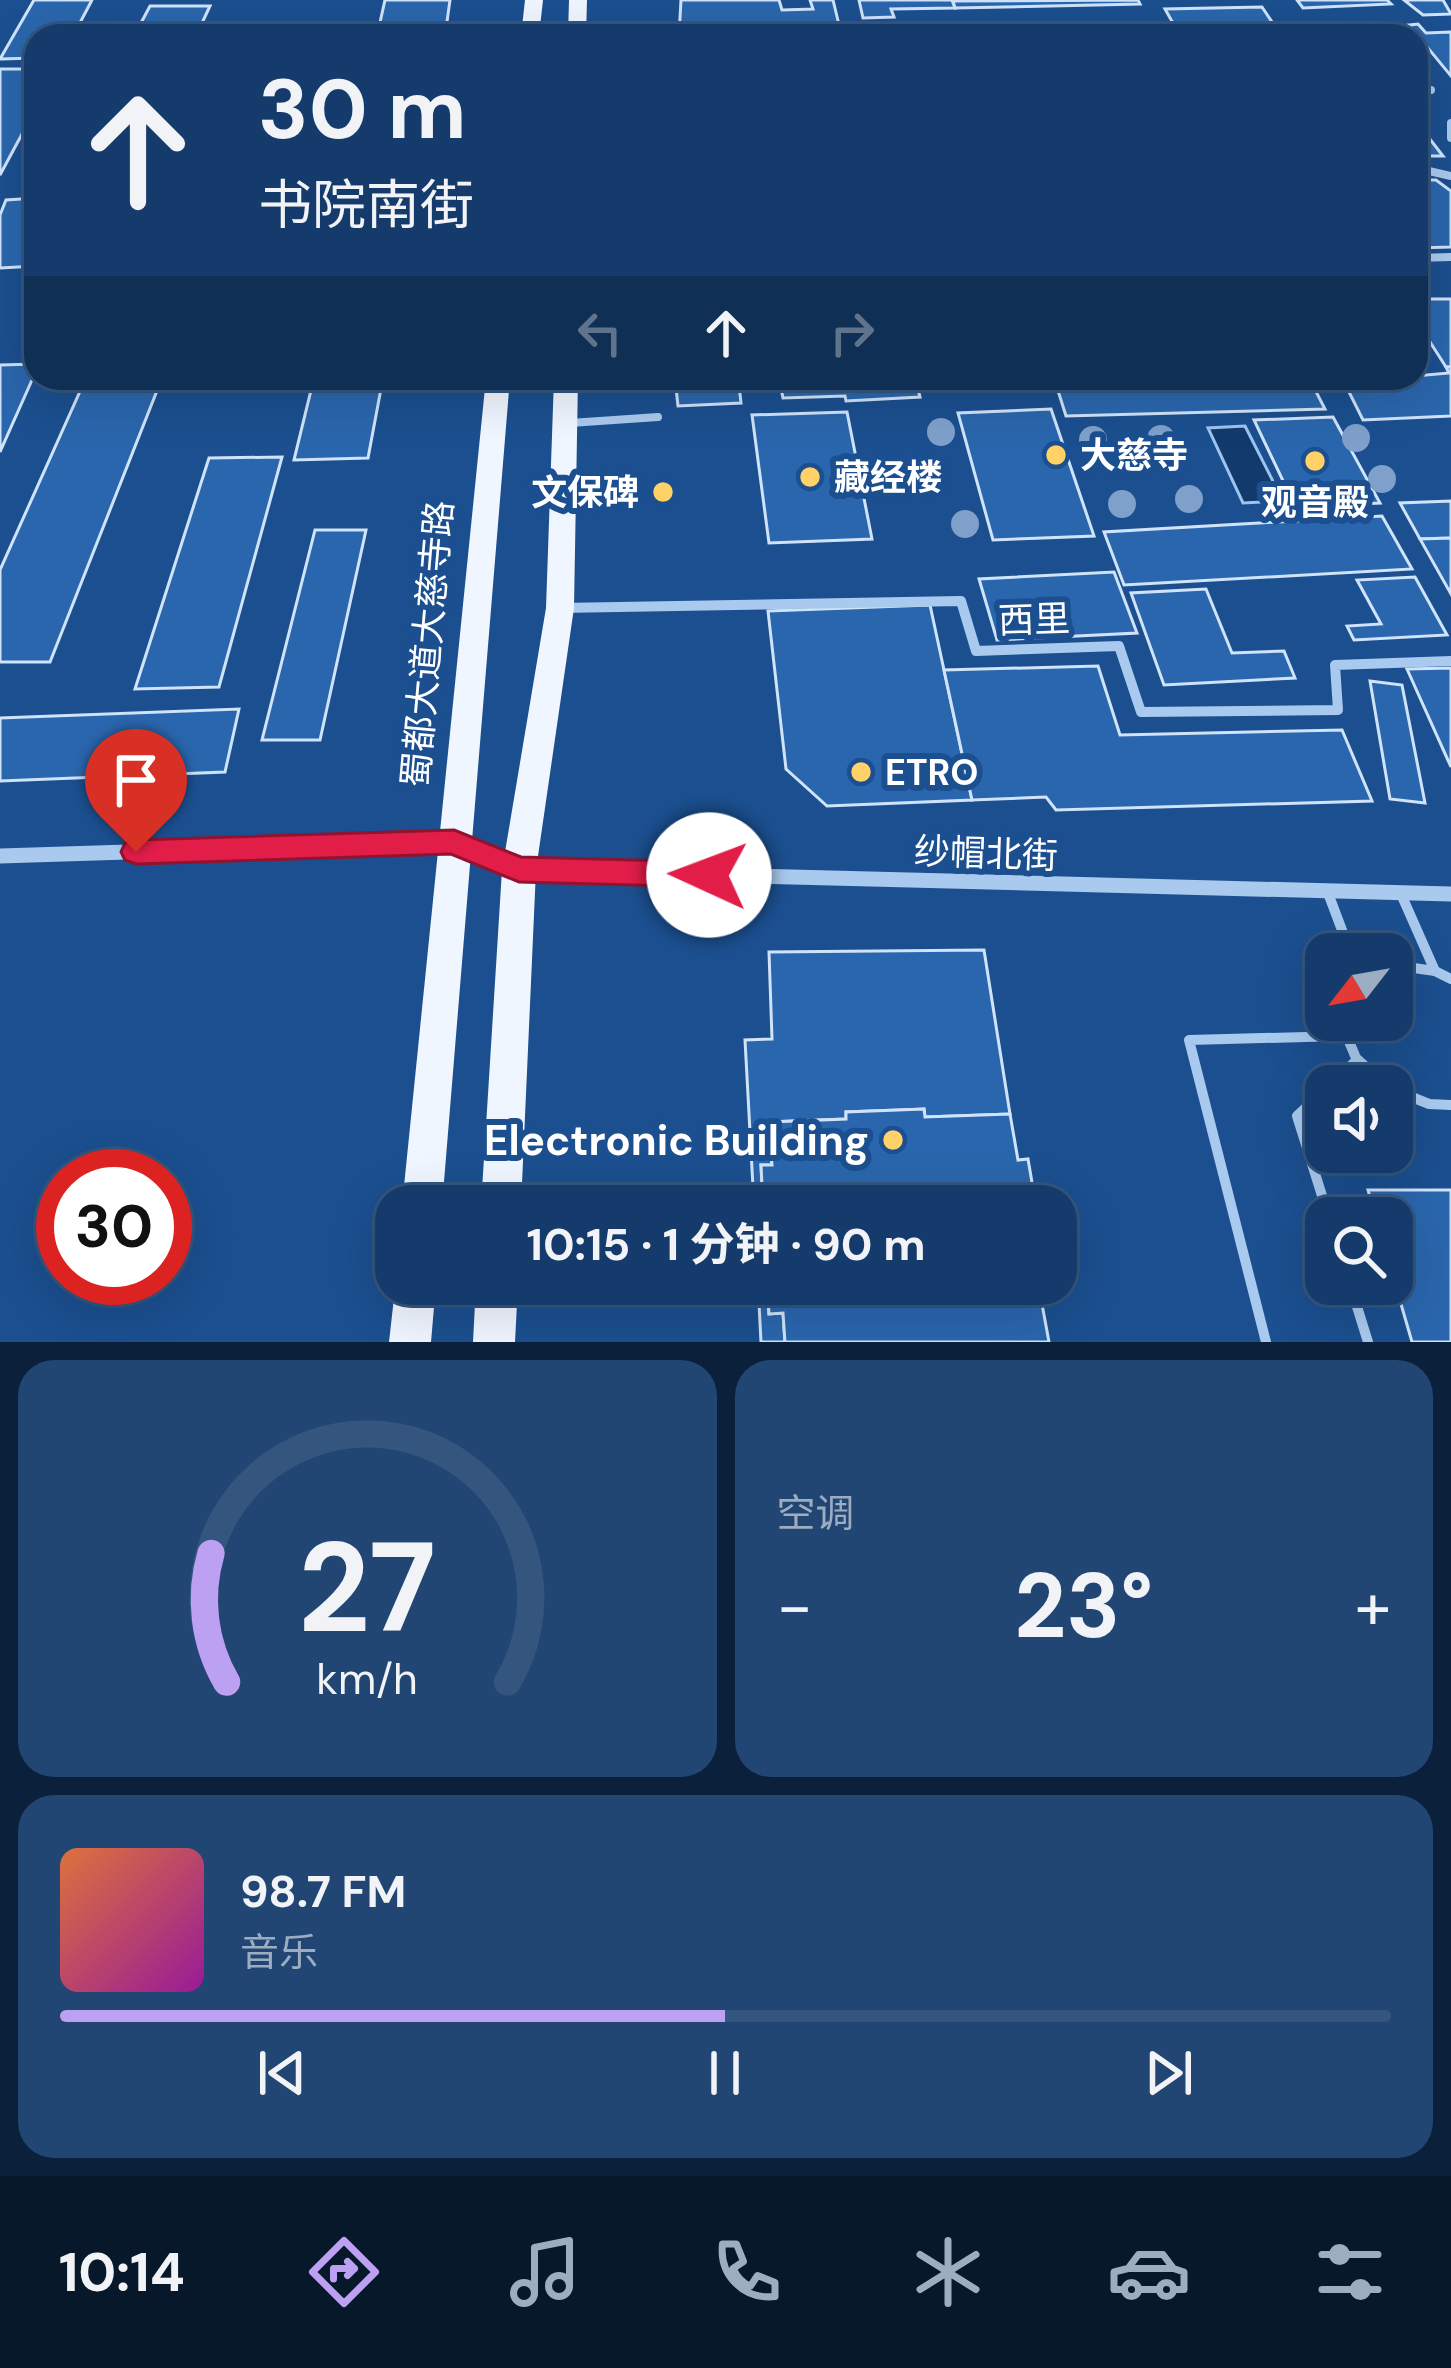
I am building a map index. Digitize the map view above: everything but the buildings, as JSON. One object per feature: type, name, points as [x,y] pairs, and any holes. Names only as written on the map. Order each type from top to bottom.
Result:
[{"type":"main road","name":"蜀都大道大慈寺路","points":[[424,1185],[497,390]]},
{"type":"main road","points":[[502,1185],[519,869],[560,608],[566,390]]},
{"type":"main road","points":[[410,1342],[413,1305]]},
{"type":"main road","points":[[494,1342],[496,1305]]},
{"type":"street","points":[[1451,123],[1451,138]]},
{"type":"street","name":"西里","points":[[560,608],[961,602],[976,651],[1119,646],[1141,712],[1338,710],[1334,665],[1451,661]]},
{"type":"street","points":[[0,856],[454,842],[519,869]]},
{"type":"street","name":"纱帽北街","points":[[519,869],[1451,894]]},
{"type":"lane","points":[[565,423],[658,418]]},
{"type":"lane","points":[[1328,892],[1343,933]]},
{"type":"lane","points":[[1401,894],[1435,971]]},
{"type":"lane","points":[[1413,968],[1451,979]]},
{"type":"lane","points":[[1266,1342],[1189,1040],[1305,1037]]},
{"type":"lane","points":[[1345,1041],[1363,1065]]},
{"type":"lane","points":[[1352,1065],[1357,1060]]},
{"type":"lane","points":[[1413,1098],[1451,1105]]},
{"type":"lane","points":[[1305,1109],[1297,1116],[1305,1142]]},
{"type":"lane","points":[[1357,1305],[1368,1342]]},
{"type":"water","points":[[1245,426],[1283,501],[1243,503],[1208,428]]},
{"type":"place","name":"大慈寺","points":[[1056,455]]},
{"type":"place","name":"观音殿","points":[[1315,461]]},
{"type":"place","name":"藏经楼","points":[[810,477]]},
{"type":"place","name":"文保碑","points":[[663,492]]},
{"type":"place","name":"ETRO","points":[[861,772]]},
{"type":"place","name":"Electronic Building","points":[[893,1140]]},
{"type":"route","points":[[136,852],[454,842],[519,869],[709,875]]}]
